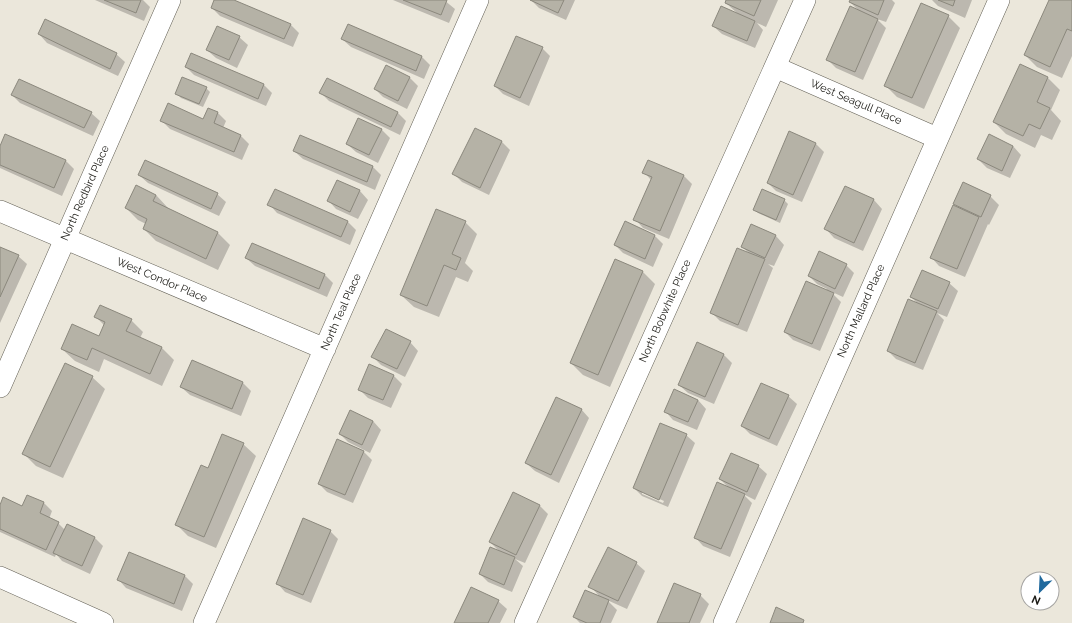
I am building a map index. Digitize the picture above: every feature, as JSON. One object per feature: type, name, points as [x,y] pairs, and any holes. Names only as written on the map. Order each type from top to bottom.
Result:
[{"type":"street","name":"North Redbird Place","points":[[0,387],[170,0]]},
{"type":"street","name":"North Teal Place","points":[[204,623],[478,0]]},
{"type":"street","name":"North Bobwhite Place","points":[[525,623],[805,0]]},
{"type":"street","name":"North Mallard Place","points":[[724,623],[999,0]]},
{"type":"street","name":"West Seagull Place","points":[[774,67],[937,138]]},
{"type":"street","name":"West Condor Place","points":[[0,210],[64,239],[325,349]]},
{"type":"street","points":[[0,577],[103,623]]},
{"type":"building","points":[[104,0],[141,0],[136,13]]},
{"type":"building","points":[[214,0],[234,0],[291,24],[284,39],[211,8]]},
{"type":"building","points":[[403,0],[447,0],[441,15]]},
{"type":"building","points":[[530,0],[564,0],[558,13]]},
{"type":"building","points":[[726,0],[761,0],[754,16],[725,3]]},
{"type":"building","points":[[850,0],[884,0],[878,15],[849,2]]},
{"type":"building","points":[[938,0],[955,0],[953,6]]},
{"type":"building","points":[[1049,0],[1072,0],[1072,31],[1067,29],[1050,67],[1024,55]]},
{"type":"building","points":[[921,3],[949,15],[912,98],[884,86]]},
{"type":"building","points":[[721,6],[755,21],[747,41],[712,26]]},
{"type":"building","points":[[850,6],[878,19],[855,72],[826,60]]},
{"type":"building","points":[[45,19],[117,53],[110,69],[38,34]]},
{"type":"building","points":[[348,24],[422,56],[416,71],[341,39]]},
{"type":"building","points":[[217,26],[240,36],[229,60],[206,50]]},
{"type":"building","points":[[516,36],[543,47],[520,98],[494,86]]},
{"type":"building","points":[[191,53],[264,84],[258,99],[185,67]]},
{"type":"building","points":[[1020,64],[1048,77],[1037,102],[1050,108],[1040,129],[1029,124],[1023,136],[993,122]]},
{"type":"building","points":[[386,65],[410,77],[398,101],[374,89]]},
{"type":"building","points":[[182,77],[207,87],[199,104],[175,94]]},
{"type":"building","points":[[327,78],[398,112],[391,127],[319,93]]},
{"type":"building","points":[[19,79],[92,112],[84,128],[11,95]]},
{"type":"building","points":[[168,103],[203,119],[208,108],[218,112],[214,123],[241,135],[234,152],[160,121]]},
{"type":"building","points":[[358,118],[382,129],[369,155],[346,144]]},
{"type":"building","points":[[475,128],[502,141],[480,188],[452,174]]},
{"type":"building","points":[[789,131],[816,143],[793,195],[767,183]]},
{"type":"building","points":[[5,134],[66,160],[54,188],[0,165],[0,146]]},
{"type":"building","points":[[989,134],[1013,146],[1002,171],[977,159]]},
{"type":"building","points":[[300,135],[373,166],[367,182],[293,151]]},
{"type":"building","points":[[145,160],[218,193],[211,209],[138,175]]},
{"type":"building","points":[[648,160],[684,175],[660,231],[633,220],[652,177],[642,173]]},
{"type":"building","points":[[337,180],[360,190],[350,212],[327,201]]},
{"type":"building","points":[[963,182],[991,195],[981,217],[953,204]]},
{"type":"building","points":[[136,185],[156,195],[153,201],[218,232],[206,259],[143,229],[147,219],[125,208]]},
{"type":"building","points":[[845,186],[874,199],[854,243],[824,229]]},
{"type":"building","points":[[275,189],[348,221],[341,237],[267,205]]},
{"type":"building","points":[[762,189],[785,199],[776,220],[753,210]]},
{"type":"building","points":[[953,205],[979,217],[957,269],[930,258]]},
{"type":"building","points":[[436,209],[466,221],[452,254],[461,258],[456,270],[444,265],[427,306],[400,295]]},
{"type":"building","points":[[625,221],[655,235],[645,259],[614,245]]},
{"type":"building","points":[[751,224],[776,235],[765,258],[741,247]]},
{"type":"building","points":[[252,243],[325,274],[319,289],[245,258]]},
{"type":"building","points":[[0,247],[19,255],[0,297]]},
{"type":"building","points":[[737,248],[765,259],[738,325],[710,313]]},
{"type":"building","points":[[819,251],[847,264],[835,289],[808,276]]},
{"type":"building","points":[[615,259],[643,271],[598,375],[570,363]]},
{"type":"building","points":[[922,270],[950,282],[938,309],[910,297]]},
{"type":"building","points":[[806,281],[834,293],[812,344],[784,332]]},
{"type":"building","points":[[908,299],[937,311],[915,363],[887,351]]},
{"type":"building","points":[[100,305],[132,319],[126,331],[162,347],[150,374],[92,348],[87,360],[61,349],[72,324],[99,336],[105,322],[94,317]]},
{"type":"building","points":[[386,329],[411,341],[397,369],[371,357]]},
{"type":"building","points":[[697,342],[724,354],[705,397],[678,385]]},
{"type":"building","points":[[192,360],[243,382],[232,409],[180,387]]},
{"type":"building","points":[[65,363],[93,376],[50,467],[22,454]]},
{"type":"building","points":[[369,364],[394,375],[383,400],[358,390]]},
{"type":"building","points":[[761,383],[789,395],[769,439],[741,426]]},
{"type":"building","points":[[674,389],[698,400],[688,422],[664,412]]},
{"type":"building","points":[[556,397],[582,409],[551,475],[525,463]]},
{"type":"building","points":[[350,410],[373,421],[362,445],[339,434]]},
{"type":"building","points":[[660,423],[687,434],[659,500],[633,488]]},
{"type":"building","points":[[222,434],[244,443],[204,537],[175,525],[201,465],[208,468]]},
{"type":"building","points":[[337,439],[364,451],[345,495],[318,484]]},
{"type":"building","points":[[731,453],[759,465],[747,492],[719,479]]},
{"type":"building","points":[[717,482],[745,494],[721,549],[694,538]]},
{"type":"building","points":[[513,492],[540,505],[516,555],[489,542]]},
{"type":"building","points":[[27,495],[44,502],[40,513],[59,522],[46,550],[0,529],[0,505],[3,497],[22,506]]},
{"type":"building","points":[[303,518],[331,530],[303,595],[276,584]]},
{"type":"building","points":[[67,524],[95,537],[82,566],[53,553]]},
{"type":"building","points":[[490,547],[515,557],[504,585],[479,574]]},
{"type":"building","points":[[608,547],[637,562],[618,601],[588,587]]},
{"type":"building","points":[[129,552],[185,575],[174,604],[117,580]]},
{"type":"building","points":[[674,583],[701,594],[689,623],[657,623]]},
{"type":"building","points":[[471,587],[499,600],[488,623],[454,623]]},
{"type":"building","points":[[585,590],[609,600],[600,623],[587,623],[573,617]]},
{"type":"building","points":[[776,607],[804,620],[803,623],[770,623]]}]
